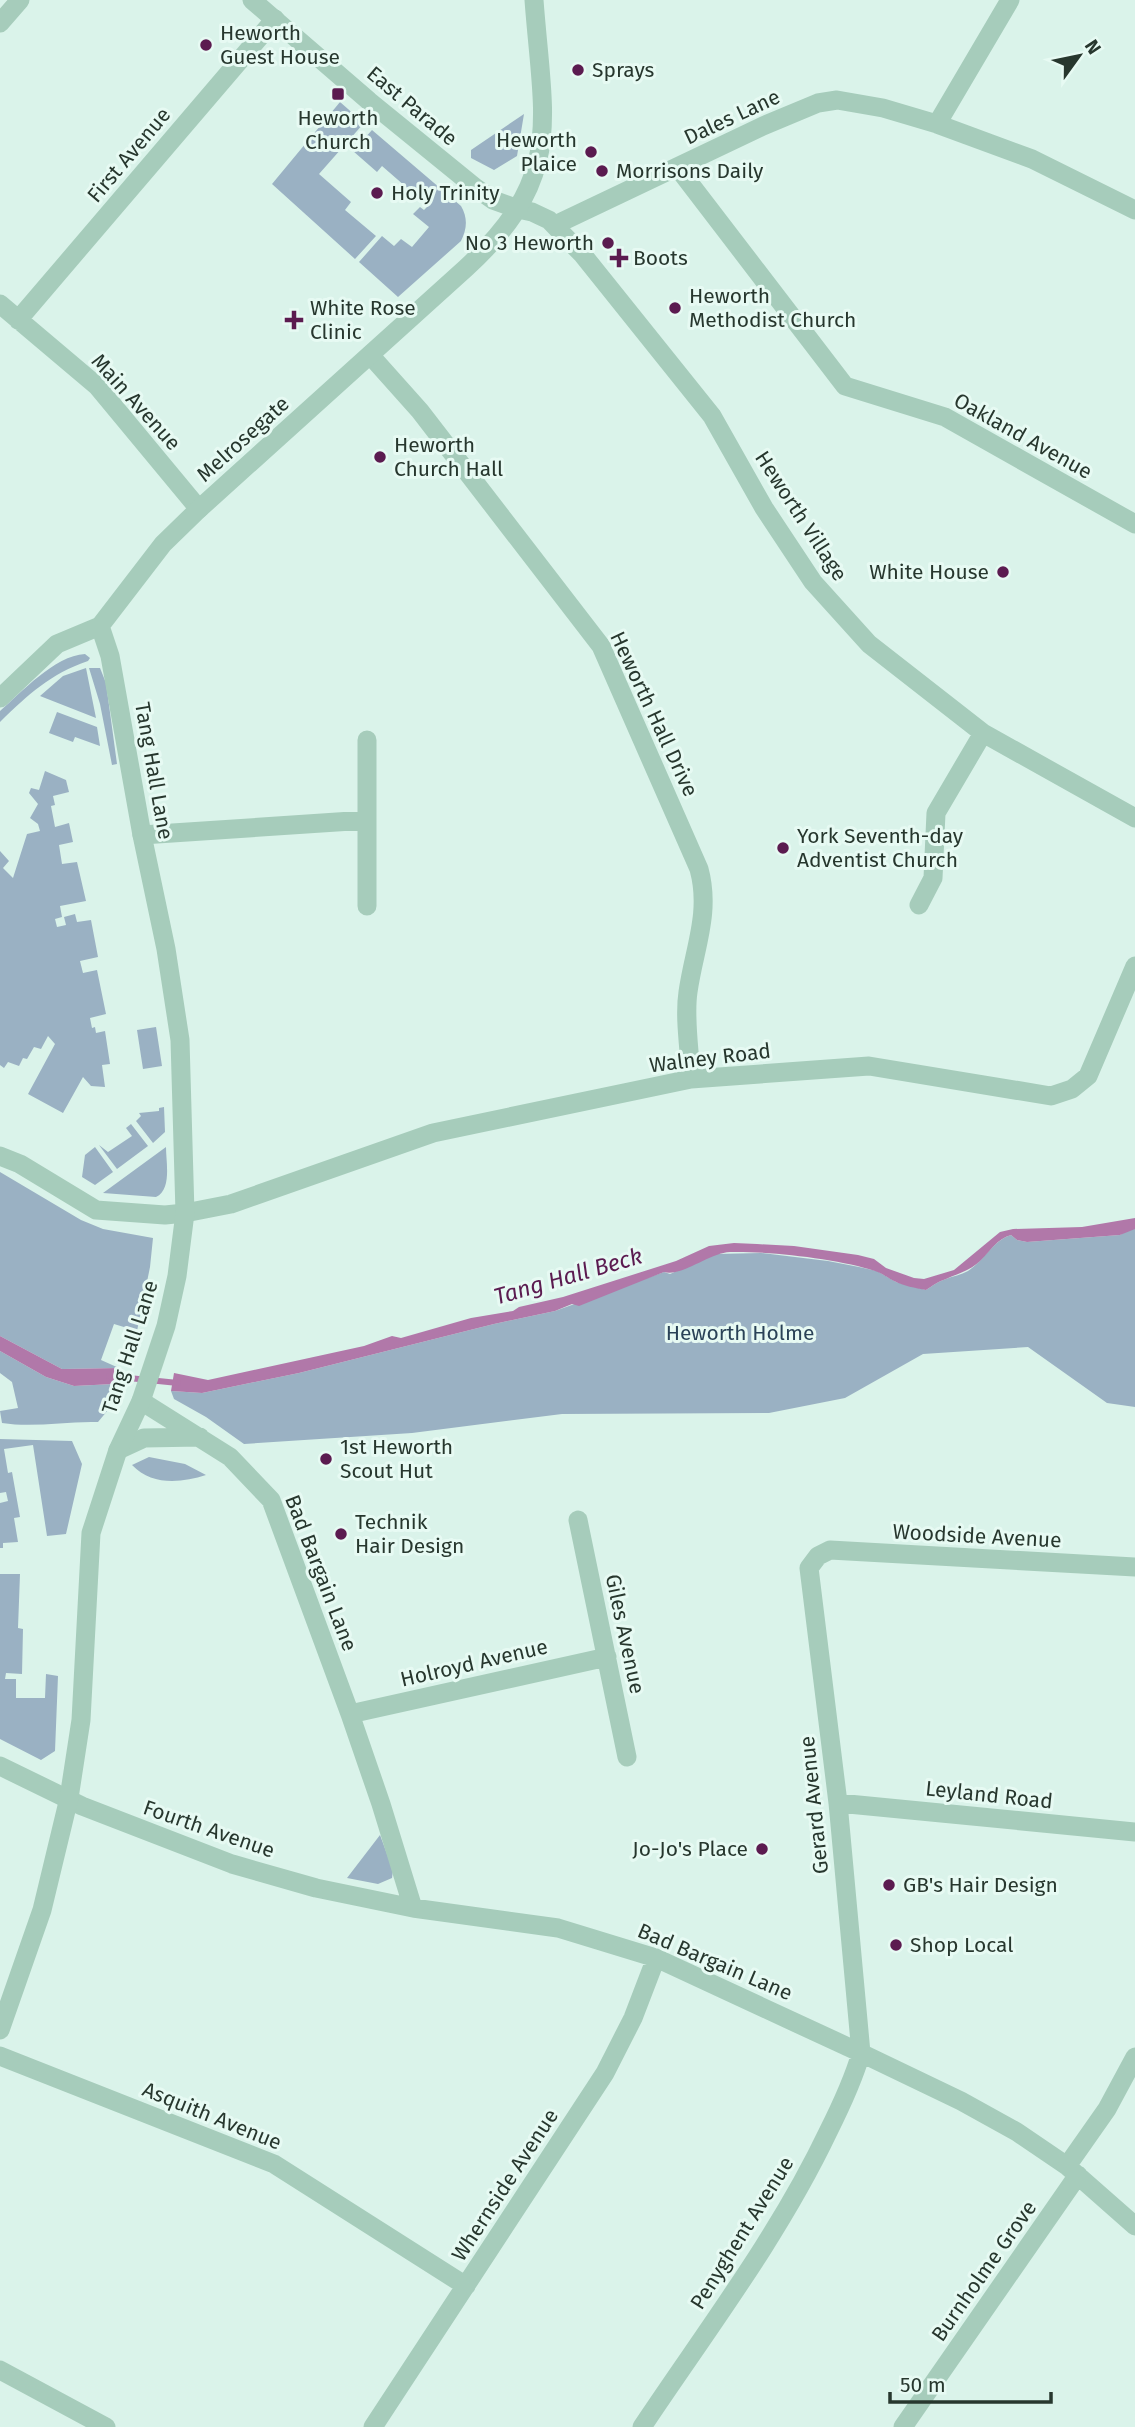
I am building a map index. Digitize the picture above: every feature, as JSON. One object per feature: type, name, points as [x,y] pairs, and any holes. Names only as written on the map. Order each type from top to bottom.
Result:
[{"type":"street","points":[[0,23],[20,0]]},
{"type":"street","name":"East Parade","points":[[252,0],[375,106],[476,188],[493,200],[518,209]]},
{"type":"street","name":"Melrosegate","points":[[0,698],[57,644],[100,626],[163,544],[485,250],[518,209],[534,176],[543,133],[544,115],[534,0]]},
{"type":"street","points":[[937,124],[1010,0]]},
{"type":"street","name":"First Avenue","points":[[19,320],[275,19]]},
{"type":"street","name":"Dales Lane","points":[[555,225],[763,126],[818,103],[853,101],[937,124],[1032,159],[1135,210]]},
{"type":"street","name":"Oakland Avenue","points":[[678,168],[845,386],[945,417],[1135,524]]},
{"type":"street","name":"Heworth Village","points":[[518,209],[541,215],[555,225],[583,255],[712,416],[764,508],[813,582],[869,644],[983,733],[1135,818]]},
{"type":"street","name":"Main Avenue","points":[[0,304],[97,386],[199,509]]},
{"type":"street","name":"Heworth Hall Drive","points":[[370,355],[420,411],[601,646],[699,869],[704,888],[705,908],[687,994],[691,1079]]},
{"type":"street","name":"Tang Hall Lane","points":[[0,2030],[42,1910],[69,1798],[81,1720],[91,1533],[118,1450],[141,1401],[166,1326],[177,1276],[185,1213],[180,1040],[166,949],[142,835],[110,656],[100,626]]},
{"type":"street","points":[[919,905],[933,878],[936,813],[983,733]]},
{"type":"street","points":[[367,740],[367,906]]},
{"type":"street","points":[[142,835],[366,820]]},
{"type":"street","name":"Walney Road","points":[[0,1156],[19,1164],[96,1210],[139,1214],[185,1213],[230,1204],[433,1133],[691,1079],[870,1066],[1051,1096],[1072,1089],[1088,1076],[1135,966]]},
{"type":"street","name":"Bad Bargain Lane","points":[[141,1401],[230,1457],[271,1500],[350,1714],[381,1804],[412,1908],[558,1928],[656,1958],[861,2053],[1017,2132],[1073,2170],[1135,2226]]},
{"type":"street","points":[[118,1450],[144,1438],[200,1437]]},
{"type":"street","name":"Giles Avenue","points":[[578,1520],[627,1756]]},
{"type":"street","name":"Woodside Avenue","points":[[818,1556],[830,1550],[1135,1567]]},
{"type":"street","name":"Gerard Avenue","points":[[818,1556],[809,1568],[838,1803],[861,2053]]},
{"type":"street","name":"Holroyd Avenue","points":[[350,1714],[607,1657]]},
{"type":"street","name":"Fourth Avenue","points":[[0,1766],[82,1806],[232,1864],[316,1888],[412,1908]]},
{"type":"street","name":"Leyland Road","points":[[838,1803],[1135,1832]]},
{"type":"street","name":"Whernside Avenue","points":[[373,2427],[605,2073],[633,2018],[656,1958]]},
{"type":"street","name":"Penyghent Avenue","points":[[642,2427],[792,2200],[854,2077],[861,2053]]},
{"type":"street","name":"Asquith Avenue","points":[[0,2056],[274,2164],[466,2287]]},
{"type":"street","name":"Burnholme Grove","points":[[903,2427],[1073,2170],[1135,2057]]},
{"type":"street","points":[[0,2370],[107,2427]]},
{"type":"green space","points":[[340,102],[364,123],[319,174],[351,202],[345,210],[376,236],[355,259],[272,184]]},
{"type":"green space","points":[[524,114],[517,156],[494,170],[471,158],[471,150]]},
{"type":"green space","points":[[372,130],[461,206],[466,219],[461,241],[398,297],[359,262],[382,236],[394,246],[401,239],[412,247],[429,227],[413,214],[420,207],[424,210],[428,206],[382,166],[377,172],[353,151]]},
{"type":"green space","points":[[85,654],[90,658],[88,661],[62,672],[41,686],[0,722],[0,711],[39,676],[62,661]]},
{"type":"green space","points":[[86,668],[96,718],[40,696],[63,676]]},
{"type":"green space","points":[[89,668],[100,668],[106,683],[117,764],[112,765],[100,704]]},
{"type":"green space","points":[[57,712],[97,727],[100,746],[75,737],[73,742],[49,733]]},
{"type":"green space","points":[[45,771],[66,780],[69,792],[53,796],[55,805],[51,806],[55,827],[69,823],[73,842],[59,845],[62,864],[77,862],[86,901],[60,906],[62,917],[55,919],[57,927],[66,925],[64,917],[75,914],[77,922],[91,920],[98,957],[80,961],[83,973],[97,970],[106,1014],[90,1018],[96,1033],[105,1031],[110,1064],[102,1065],[105,1087],[91,1086],[83,1077],[63,1113],[28,1094],[55,1044],[48,1036],[41,1049],[34,1047],[19,1066],[8,1062],[4,1068],[0,1065],[0,851],[9,861],[3,868],[13,878],[27,834],[40,831],[38,824],[30,818],[38,804],[29,793],[31,788],[39,790]]},
{"type":"green space","points":[[156,1027],[162,1066],[143,1069],[137,1030]]},
{"type":"green space","points":[[164,1107],[165,1132],[153,1143],[136,1121],[141,1116],[139,1113],[159,1111],[159,1108]]},
{"type":"green space","points":[[131,1124],[148,1146],[117,1169],[99,1145],[108,1152],[132,1136],[126,1128]]},
{"type":"green space","points":[[95,1147],[113,1172],[95,1185],[82,1177],[85,1155]]},
{"type":"green space","points":[[166,1147],[166,1182],[156,1197],[103,1193]]},
{"type":"green space","points":[[0,1172],[81,1220],[103,1229],[153,1238],[137,1331],[114,1324],[101,1360],[119,1368],[62,1369],[0,1336]]},
{"type":"green space","name":"Heworth Holme","points":[[1135,1229],[1135,1407],[1107,1403],[1028,1347],[923,1354],[845,1398],[769,1413],[562,1414],[412,1433],[244,1444],[206,1417],[174,1399],[171,1391],[202,1393],[299,1373],[555,1311],[664,1272],[670,1274],[716,1254],[761,1253],[828,1261],[877,1271],[896,1282],[926,1290],[968,1271],[993,1246],[1011,1235],[1017,1240],[1027,1242],[1120,1235]]},
{"type":"green space","points":[[0,1351],[46,1377],[74,1386],[114,1384],[108,1410],[98,1422],[26,1425],[2,1423],[0,1411],[18,1408],[12,1382],[0,1373]]},
{"type":"green space","points":[[0,1439],[72,1441],[82,1464],[66,1534],[47,1536],[33,1445],[4,1449],[8,1473],[12,1472],[20,1517],[14,1518],[18,1542],[3,1543],[3,1548],[0,1548],[0,1503],[8,1501],[6,1492],[0,1493]]},
{"type":"green space","points":[[149,1457],[185,1464],[206,1475],[177,1481],[148,1477],[132,1465]]},
{"type":"green space","points":[[0,1574],[20,1574],[18,1628],[23,1629],[22,1674],[6,1673],[5,1679],[16,1679],[16,1698],[45,1698],[46,1674],[58,1676],[55,1751],[41,1760],[0,1739]]},
{"type":"green space","points":[[380,1835],[393,1870],[392,1878],[378,1884],[347,1878]]},
{"type":"shaded area","points":[[1135,1218],[1135,1229],[1120,1235],[1027,1242],[1017,1240],[1011,1235],[998,1242],[973,1267],[926,1290],[902,1284],[875,1271],[843,1263],[764,1253],[722,1253],[679,1271],[664,1272],[579,1306],[572,1304],[555,1311],[299,1373],[202,1393],[171,1391],[174,1373],[208,1380],[364,1346],[392,1336],[401,1338],[471,1318],[513,1311],[519,1307],[563,1297],[676,1261],[709,1246],[734,1243],[794,1246],[858,1255],[874,1259],[886,1268],[924,1279],[954,1270],[1000,1232],[1013,1229],[1082,1227]]},
{"type":"shaded area","points":[[0,1336],[62,1369],[119,1368],[114,1384],[74,1386],[46,1377],[0,1351]]},
{"type":"waterway","name":"Tang Hall Beck","points":[[109,1376],[178,1383]]},
{"type":"place","name":"Heworth Guest House","points":[[206,45]]},
{"type":"place","name":"Sprays","points":[[578,70]]},
{"type":"place","name":"Heworth Church","points":[[338,94]]},
{"type":"place","name":"Heworth Plaice","points":[[591,152]]},
{"type":"place","name":"Morrisons Daily","points":[[602,171]]},
{"type":"place","name":"Holy Trinity","points":[[377,193]]},
{"type":"place","name":"No 3 Heworth","points":[[608,243]]},
{"type":"place","name":"Boots","points":[[619,258]]},
{"type":"place","name":"Heworth Methodist Church","points":[[675,308]]},
{"type":"place","name":"White Rose Clinic","points":[[294,320]]},
{"type":"place","name":"Heworth Church Hall","points":[[380,457]]},
{"type":"place","name":"White House","points":[[1003,572]]},
{"type":"place","name":"York Seventh-day Adventist Church","points":[[783,848]]},
{"type":"place","name":"1st Heworth Scout Hut","points":[[326,1459]]},
{"type":"place","name":"Technik Hair Design","points":[[341,1534]]},
{"type":"place","name":"Jo-Jo's Place","points":[[762,1849]]},
{"type":"place","name":"GB's Hair Design","points":[[889,1885]]},
{"type":"place","name":"Shop Local","points":[[896,1945]]}]
